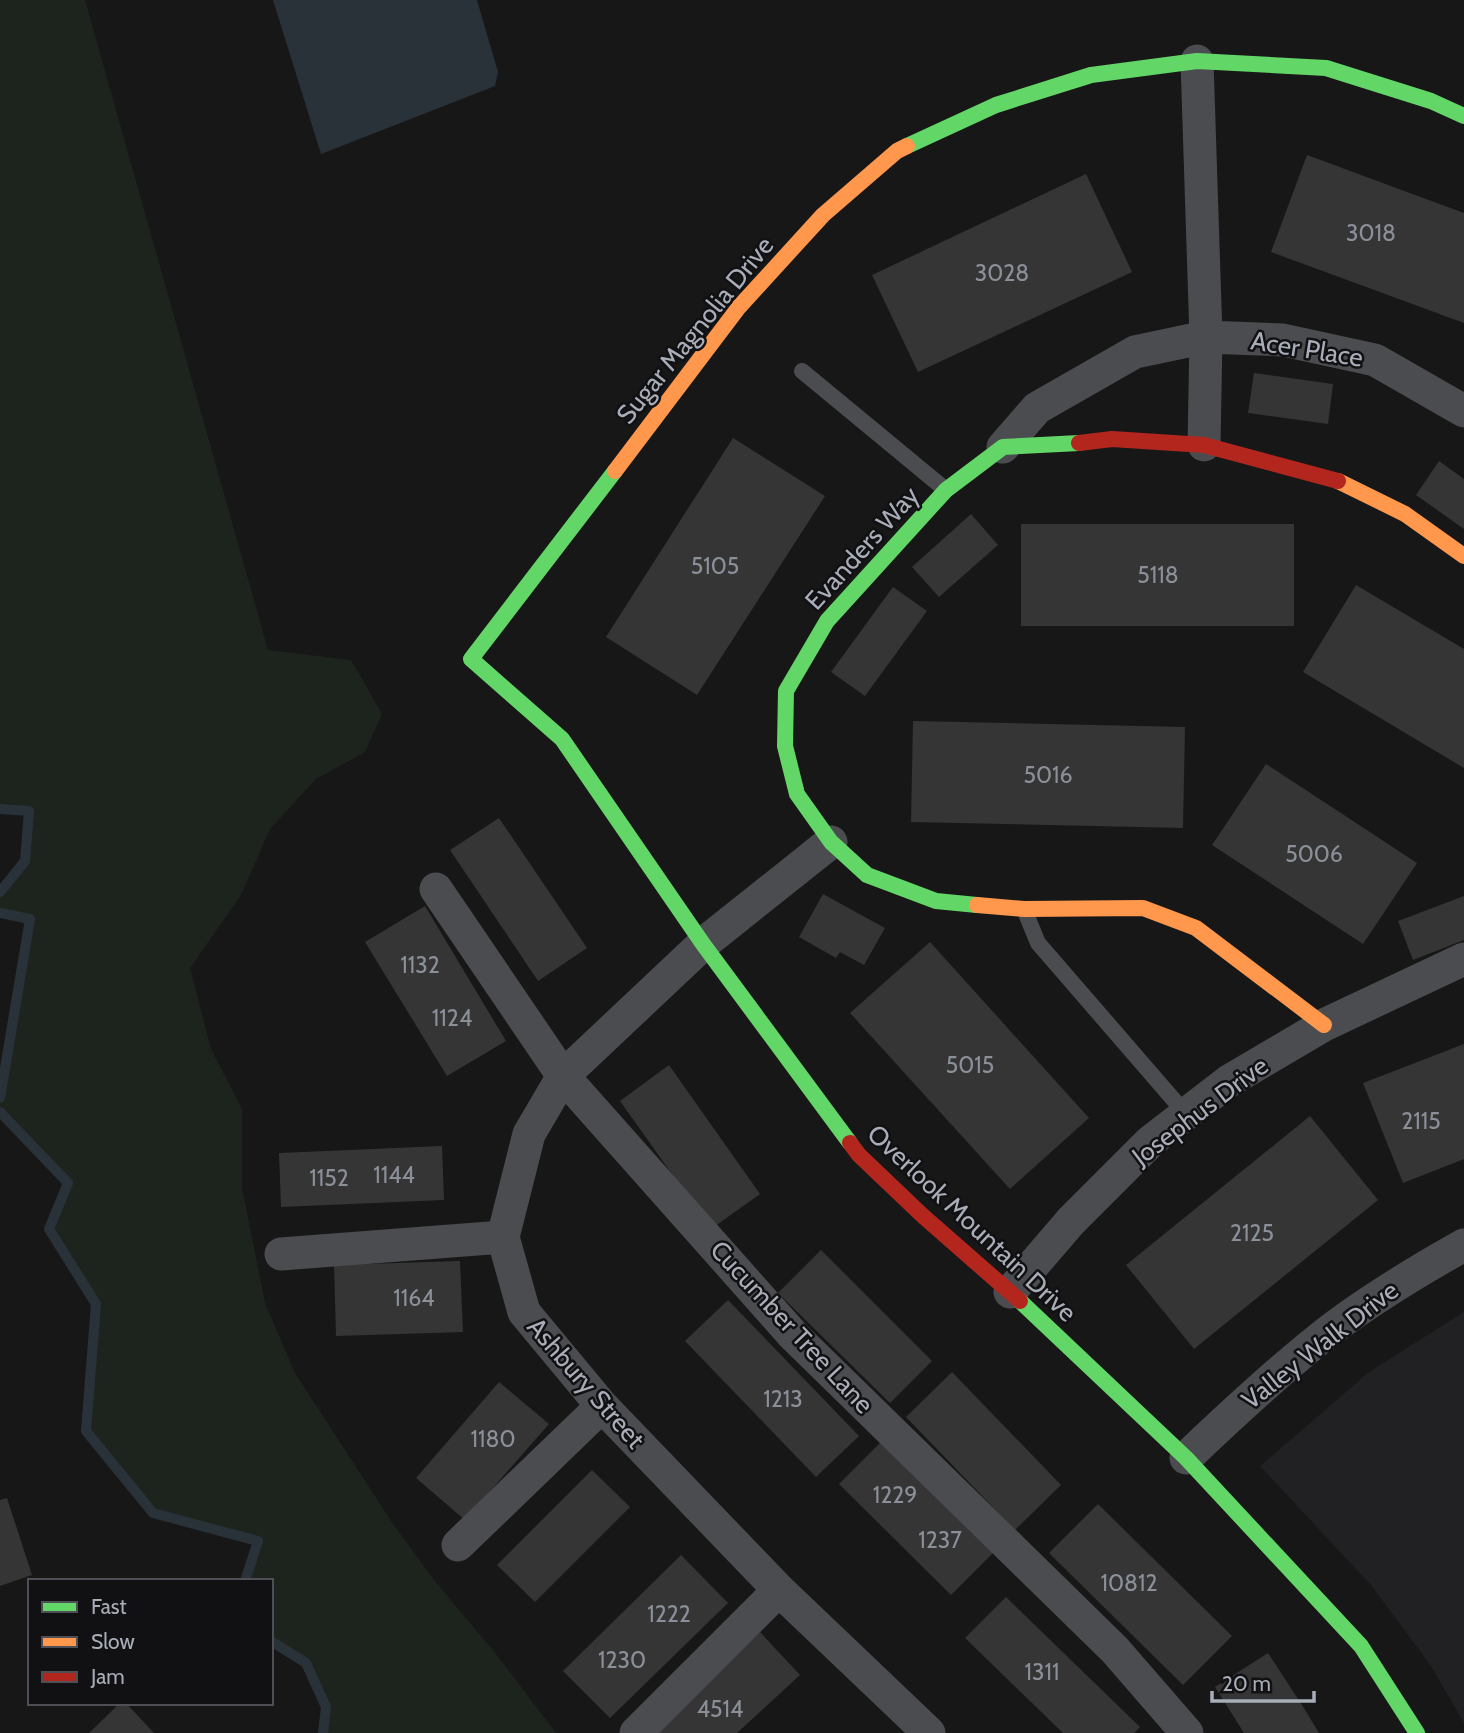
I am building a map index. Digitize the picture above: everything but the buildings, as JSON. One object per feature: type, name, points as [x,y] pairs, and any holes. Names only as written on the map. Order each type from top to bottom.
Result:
[{"type":"street","name":"Sugar Magnolia Drive","points":[[471,659],[739,307],[823,215],[897,151],[996,106],[1091,75],[1197,61],[1326,68],[1431,101],[1464,117]]},
{"type":"street","points":[[1197,61],[1206,337],[1204,445]]},
{"type":"street","name":"Acer Place","points":[[1003,447],[1037,408],[1135,352],[1206,337],[1283,340],[1375,360],[1464,411]]},
{"type":"street","points":[[1003,447],[1058,446],[1112,439],[1204,445],[1331,478],[1405,514],[1464,556]]},
{"type":"street","name":"Evanders Way","points":[[1003,447],[946,490],[827,621],[786,691],[785,746],[797,794],[831,842],[867,875],[936,901],[1024,909],[1143,908],[1196,928],[1324,1025]]},
{"type":"street","name":"Overlook Mountain Drive","points":[[471,659],[562,740],[703,944],[859,1155],[923,1216],[1010,1292],[1186,1458],[1362,1646],[1417,1733]]},
{"type":"street","name":"Ashbury Street","points":[[831,842],[703,944],[562,1076],[529,1134],[503,1237],[524,1312],[602,1406],[913,1728]]},
{"type":"street","name":"Cucumber Tree Lane","points":[[436,889],[562,1076],[793,1335],[1115,1650],[1187,1733]]},
{"type":"street","name":"Josephus Drive","points":[[1010,1292],[1088,1203],[1151,1141],[1229,1082],[1324,1025],[1464,959]]},
{"type":"street","points":[[281,1254],[503,1237]]},
{"type":"street","name":"Valley Walk Drive","points":[[1186,1458],[1246,1401],[1320,1338],[1406,1278],[1464,1245]]},
{"type":"street","points":[[458,1545],[602,1406]]},
{"type":"street","points":[[636,1733],[779,1590]]},
{"type":"lane","points":[[802,371],[946,490]]},
{"type":"lane","points":[[1024,909],[1038,943],[1186,1114]]},
{"type":"shaded area","points":[[0,0],[85,0],[268,650],[351,660],[382,714],[365,752],[316,779],[270,829],[241,895],[190,968],[211,1049],[242,1109],[242,1188],[265,1303],[295,1373],[393,1524],[434,1580],[496,1654],[556,1733],[323,1733],[326,1707],[306,1663],[273,1642],[273,1579],[246,1579],[258,1541],[153,1513],[86,1431],[96,1305],[49,1229],[68,1183],[0,1112],[0,1098],[30,920],[0,913],[0,892],[25,861],[29,812],[0,809]]},
{"type":"shaded area","points":[[273,0],[477,0],[498,72],[495,86],[321,154]]},
{"type":"shaded area","points":[[1464,1312],[1464,1723],[1431,1666],[1371,1585],[1260,1466],[1369,1372]]},
{"type":"waterway","points":[[0,809],[29,811],[25,861],[0,892]]},
{"type":"waterway","points":[[0,913],[30,919],[0,1098]]},
{"type":"waterway","points":[[0,1112],[68,1183],[49,1229],[96,1304],[86,1431],[153,1513],[258,1541],[246,1579]]},
{"type":"waterway","points":[[273,1642],[306,1663],[326,1707],[323,1733]]},
{"type":"traffic: fast","points":[[907,146],[996,105],[1091,75],[1197,61],[1326,68],[1431,101],[1464,116]]},
{"type":"traffic: fast","points":[[977,905],[936,901],[867,875],[831,842],[797,794],[785,746],[786,691],[827,621],[946,490],[1003,447],[1079,443]]},
{"type":"traffic: fast","points":[[615,471],[471,659],[562,739],[703,944],[850,1143]]},
{"type":"traffic: fast","points":[[1020,1301],[1186,1458],[1361,1646],[1417,1733]]},
{"type":"traffic: slow","points":[[615,471],[739,307],[823,215],[897,151],[907,146]]},
{"type":"traffic: slow","points":[[1338,481],[1405,514],[1464,556]]},
{"type":"traffic: slow","points":[[977,905],[1024,909],[1143,908],[1196,928],[1324,1025]]},
{"type":"traffic: jam","points":[[1079,443],[1112,439],[1204,445],[1338,481]]},
{"type":"traffic: jam","points":[[850,1143],[859,1155],[923,1216],[1020,1301]]}]
